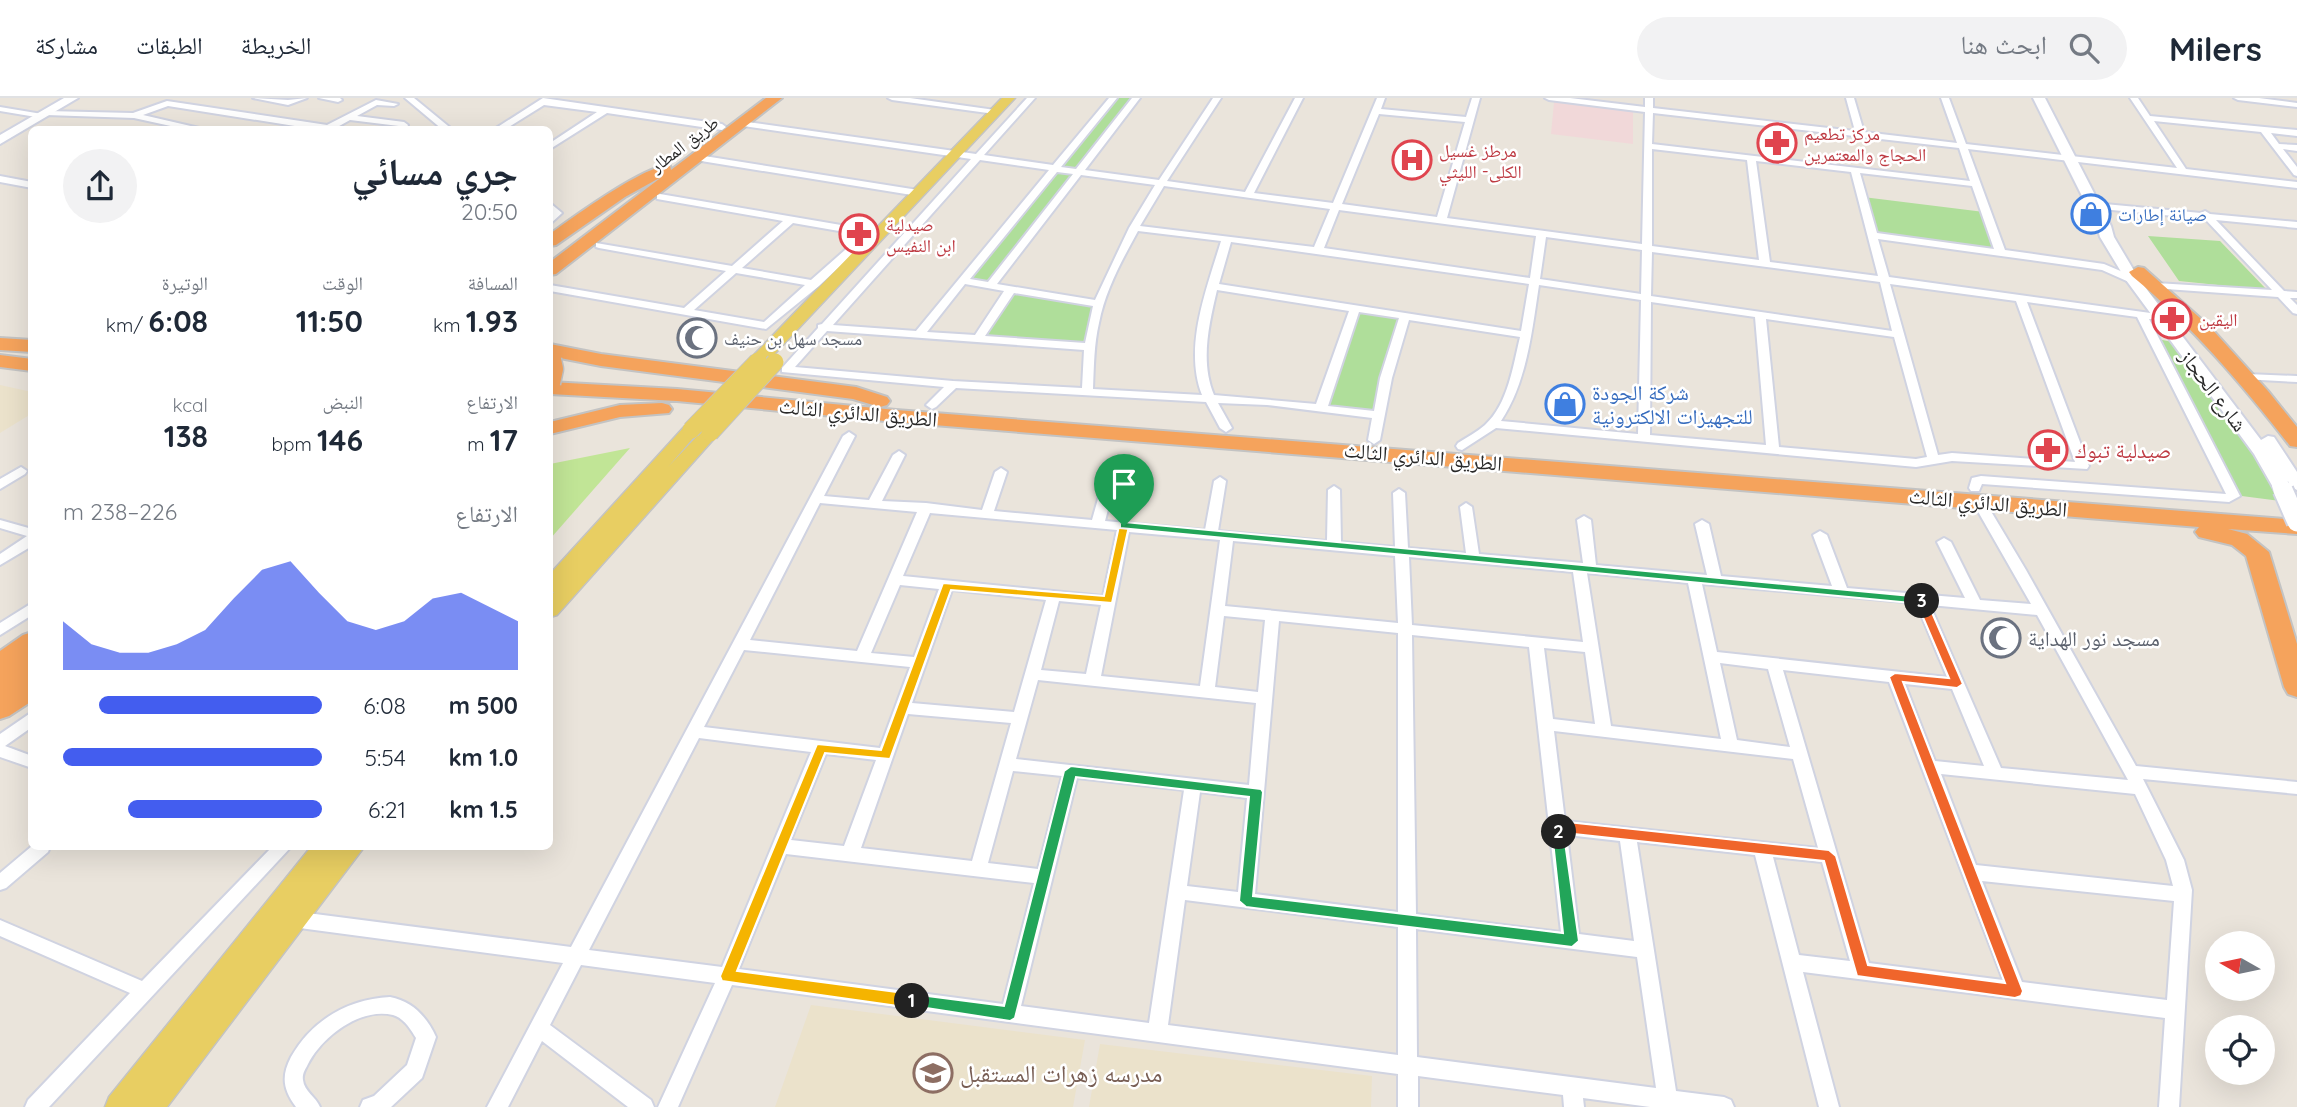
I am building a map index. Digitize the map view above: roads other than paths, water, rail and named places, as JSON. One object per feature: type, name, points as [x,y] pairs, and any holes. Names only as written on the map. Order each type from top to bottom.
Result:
[{"type":"highway","name":"طريق المطار","points":[[609,219],[665,169],[762,98]]},
{"type":"highway","name":"طريق المطار","points":[[609,219],[694,161],[775,98]]},
{"type":"highway","points":[[553,283],[660,197],[694,161]]},
{"type":"highway","points":[[553,239],[619,194],[665,169]]},
{"type":"highway","points":[[553,255],[609,219]]},
{"type":"highway","points":[[553,267],[609,219]]},
{"type":"highway","points":[[2136,276],[2156,286],[2247,377],[2297,441]]},
{"type":"highway","points":[[0,336],[28,336]]},
{"type":"highway","points":[[0,344],[28,346]]},
{"type":"highway","points":[[0,354],[28,355]]},
{"type":"highway","points":[[0,361],[28,364]]},
{"type":"highway","name":"الطريق الدائري الثالث","points":[[553,361],[880,401],[1462,446],[1498,456]]},
{"type":"highway","name":"الطريق الدائري الثالث","points":[[553,386],[896,415],[1498,456],[2297,524]]},
{"type":"highway","points":[[553,427],[638,409],[853,418],[896,415]]},
{"type":"highway","points":[[1981,497],[2093,522],[2215,533],[2249,545],[2257,552],[2261,561],[2297,687]]},
{"type":"highway","name":"الطريق الدائري الثالث","points":[[1981,497],[2297,512]]},
{"type":"highway","points":[[0,644],[28,624]]},
{"type":"highway","points":[[0,664],[28,644]]},
{"type":"highway","points":[[0,686],[28,665]]},
{"type":"highway","points":[[0,709],[28,690]]},
{"type":"main road","points":[[0,140],[72,98]]},
{"type":"main road","points":[[767,361],[874,234],[918,193],[965,156],[995,112],[1009,98]]},
{"type":"main road","points":[[553,583],[1020,98]]},
{"type":"main road","name":"شارع الحجاز","points":[[2039,98],[2104,226],[2107,237],[2271,445],[2289,485],[2297,524]]},
{"type":"main road","name":"شارع الحجاز","points":[[2136,276],[2161,317],[2289,485]]},
{"type":"main road","points":[[553,607],[701,431]]},
{"type":"main road","points":[[120,1107],[324,850]]},
{"type":"main road","points":[[149,1107],[292,919],[349,850]]},
{"type":"street","points":[[257,98],[288,103],[303,98]]},
{"type":"street","points":[[323,98],[338,100]]},
{"type":"street","points":[[363,119],[409,98],[422,104],[441,126]]},
{"type":"street","points":[[892,98],[995,112]]},
{"type":"street","points":[[1031,98],[965,156],[786,370],[953,384],[1211,399],[1377,415]]},
{"type":"street","points":[[919,334],[1113,98]]},
{"type":"street","points":[[990,286],[1136,98]]},
{"type":"street","points":[[1087,393],[1090,347],[1098,304],[1134,228],[1217,98]]},
{"type":"street","points":[[1248,195],[1299,98]]},
{"type":"street","points":[[1318,250],[1381,98]]},
{"type":"street","points":[[1441,221],[1476,98]]},
{"type":"street","points":[[1549,98],[2297,185]]},
{"type":"street","points":[[1644,439],[1649,98]]},
{"type":"street","points":[[1844,98],[1850,98],[1860,134]]},
{"type":"street","points":[[1945,98],[2000,251]]},
{"type":"street","points":[[2134,98],[2183,172]]},
{"type":"street","points":[[2238,98],[2297,105]]},
{"type":"street","points":[[503,126],[545,100],[722,127]]},
{"type":"street","points":[[332,126],[376,102],[394,104]]},
{"type":"street","points":[[134,116],[167,103],[308,126]]},
{"type":"street","points":[[2,110],[44,114],[103,113],[184,126]]},
{"type":"street","points":[[553,144],[605,111]]},
{"type":"street","points":[[1376,111],[1469,120]]},
{"type":"street","points":[[348,117],[404,125]]},
{"type":"street","points":[[2149,118],[2297,133]]},
{"type":"street","points":[[743,123],[1054,169],[2161,317]]},
{"type":"street","points":[[2264,130],[2297,173]]},
{"type":"street","points":[[1648,146],[1975,184]]},
{"type":"street","points":[[2276,146],[2297,148]]},
{"type":"street","points":[[1751,159],[1765,265]]},
{"type":"street","points":[[694,161],[918,193]]},
{"type":"street","points":[[1855,171],[1933,458]]},
{"type":"street","points":[[0,179],[28,184]]},
{"type":"street","points":[[660,197],[874,234]]},
{"type":"street","points":[[2094,206],[2297,225]]},
{"type":"street","points":[[2205,215],[2297,311]]},
{"type":"street","points":[[686,312],[791,219]]},
{"type":"street","points":[[2282,223],[2297,237]]},
{"type":"street","points":[[1134,228],[1227,238],[1533,280],[1899,335]]},
{"type":"street","points":[[553,287],[766,326],[874,234]]},
{"type":"street","points":[[1462,446],[1493,425],[1511,392],[1525,335],[1541,235]]},
{"type":"street","points":[[1873,235],[2104,267],[2136,276]]},
{"type":"street","points":[[1226,428],[1205,385],[1202,362],[1213,286],[1227,238]]},
{"type":"street","points":[[599,245],[815,284]]},
{"type":"street","points":[[964,281],[1098,304]]},
{"type":"street","points":[[1213,286],[1525,335]]},
{"type":"street","points":[[2156,286],[2297,295]]},
{"type":"street","points":[[978,339],[1011,289]]},
{"type":"street","points":[[1493,425],[1916,463],[1926,463],[1933,458],[1964,457],[2083,466],[2020,298]]},
{"type":"street","points":[[1321,408],[1355,308]]},
{"type":"street","points":[[1760,314],[1773,450]]},
{"type":"street","points":[[2141,314],[2234,496],[2229,498],[1976,481],[1981,497],[2041,610],[2132,772],[2175,860],[2182,882],[2169,1107]]},
{"type":"street","points":[[1374,440],[1377,415],[1405,316]]},
{"type":"street","points":[[822,327],[1090,347]]},
{"type":"street","points":[[2247,377],[2297,379]]},
{"type":"street","points":[[932,405],[953,384]]},
{"type":"street","points":[[497,1107],[849,436]]},
{"type":"street","points":[[874,503],[899,455]]},
{"type":"street","points":[[0,485],[21,471]]},
{"type":"street","points":[[1098,523],[1112,471]]},
{"type":"street","points":[[987,513],[1001,472]]},
{"type":"street","points":[[1211,533],[1220,481]]},
{"type":"street","points":[[1334,490],[1334,545]]},
{"type":"street","points":[[1399,493],[1405,630],[1408,1107]]},
{"type":"street","points":[[818,499],[2041,610]]},
{"type":"street","points":[[1466,507],[1473,558]]},
{"type":"street","points":[[862,657],[926,508]]},
{"type":"street","points":[[1584,520],[1592,648],[1604,731]]},
{"type":"street","points":[[0,524],[28,532]]},
{"type":"street","points":[[1702,524],[1715,580]]},
{"type":"street","points":[[1093,681],[1124,526]]},
{"type":"street","points":[[1207,692],[1227,535]]},
{"type":"street","points":[[1820,535],[1841,591]]},
{"type":"street","points":[[0,560],[28,542]]},
{"type":"street","points":[[1944,542],[1975,604]]},
{"type":"street","points":[[1694,578],[1730,746]]},
{"type":"street","points":[[895,580],[1108,601]]},
{"type":"street","points":[[850,854],[947,585]]},
{"type":"street","points":[[978,869],[1054,596]]},
{"type":"street","points":[[1921,599],[1995,773]]},
{"type":"street","points":[[1217,610],[1592,648]]},
{"type":"street","points":[[0,630],[28,611]]},
{"type":"street","points":[[1246,901],[1272,616]]},
{"type":"street","points":[[1536,643],[1572,941]]},
{"type":"street","points":[[741,644],[919,663]]},
{"type":"street","points":[[1711,657],[1957,684]]},
{"type":"street","points":[[1774,664],[1862,971]]},
{"type":"street","points":[[1031,674],[1264,698]]},
{"type":"street","points":[[1895,677],[2015,991]]},
{"type":"street","points":[[903,708],[1019,718]]},
{"type":"street","points":[[0,742],[28,721]]},
{"type":"street","points":[[1545,724],[1800,754]]},
{"type":"street","points":[[696,732],[885,755]]},
{"type":"street","points":[[668,1107],[727,976],[821,747]]},
{"type":"street","points":[[0,751],[28,761]]},
{"type":"street","points":[[1007,764],[1256,792]]},
{"type":"street","points":[[1930,766],[2140,788]]},
{"type":"street","points":[[1010,1013],[1071,771]]},
{"type":"street","points":[[2132,772],[2297,788]]},
{"type":"street","points":[[1157,1033],[1193,786]]},
{"type":"street","points":[[1558,827],[1829,856]]},
{"type":"street","points":[[1627,834],[1668,1100]]},
{"type":"street","points":[[781,846],[1044,877]]},
{"type":"street","points":[[1762,849],[1829,1107]]},
{"type":"street","points":[[0,884],[39,850]]},
{"type":"street","points":[[36,1107],[273,850]]},
{"type":"street","points":[[1971,872],[2183,895]]},
{"type":"street","points":[[1178,892],[1645,950]]},
{"type":"street","points":[[292,919],[1408,1066],[1573,1097],[1668,1100],[1724,1107]]},
{"type":"street","points":[[0,928],[145,991]]},
{"type":"street","points":[[1791,962],[2174,1010]]},
{"type":"street","points":[[310,1107],[297,1094],[292,1076],[305,1046],[335,1021],[362,1011],[391,1006],[413,1017],[426,1037],[415,1071],[380,1104],[370,1107]]},
{"type":"street","points":[[539,1028],[644,1107]]},
{"type":"place","name":"مركز تطعيم الحجاج والمعتمرين","points":[[1777,143]]},
{"type":"place","name":"مرطز غسيل الكلى- الليثي","points":[[1412,160]]},
{"type":"place","name":"صيانة إطارات","points":[[2091,214]]},
{"type":"place","name":"صيدلية ابن النفيس","points":[[859,234]]},
{"type":"place","name":"اليقين","points":[[2172,319]]},
{"type":"place","name":"مسجد سهل بن حنيف","points":[[697,338]]},
{"type":"place","name":"شركة الجودة للتجهيزات الالكترونية","points":[[1565,404]]},
{"type":"place","name":"صيدلية تبوك","points":[[2048,450]]},
{"type":"place","name":"مسجد نور الهداية","points":[[2001,638]]},
{"type":"place","name":"مدرسه زهرات المستقبل","points":[[933,1073]]}]
